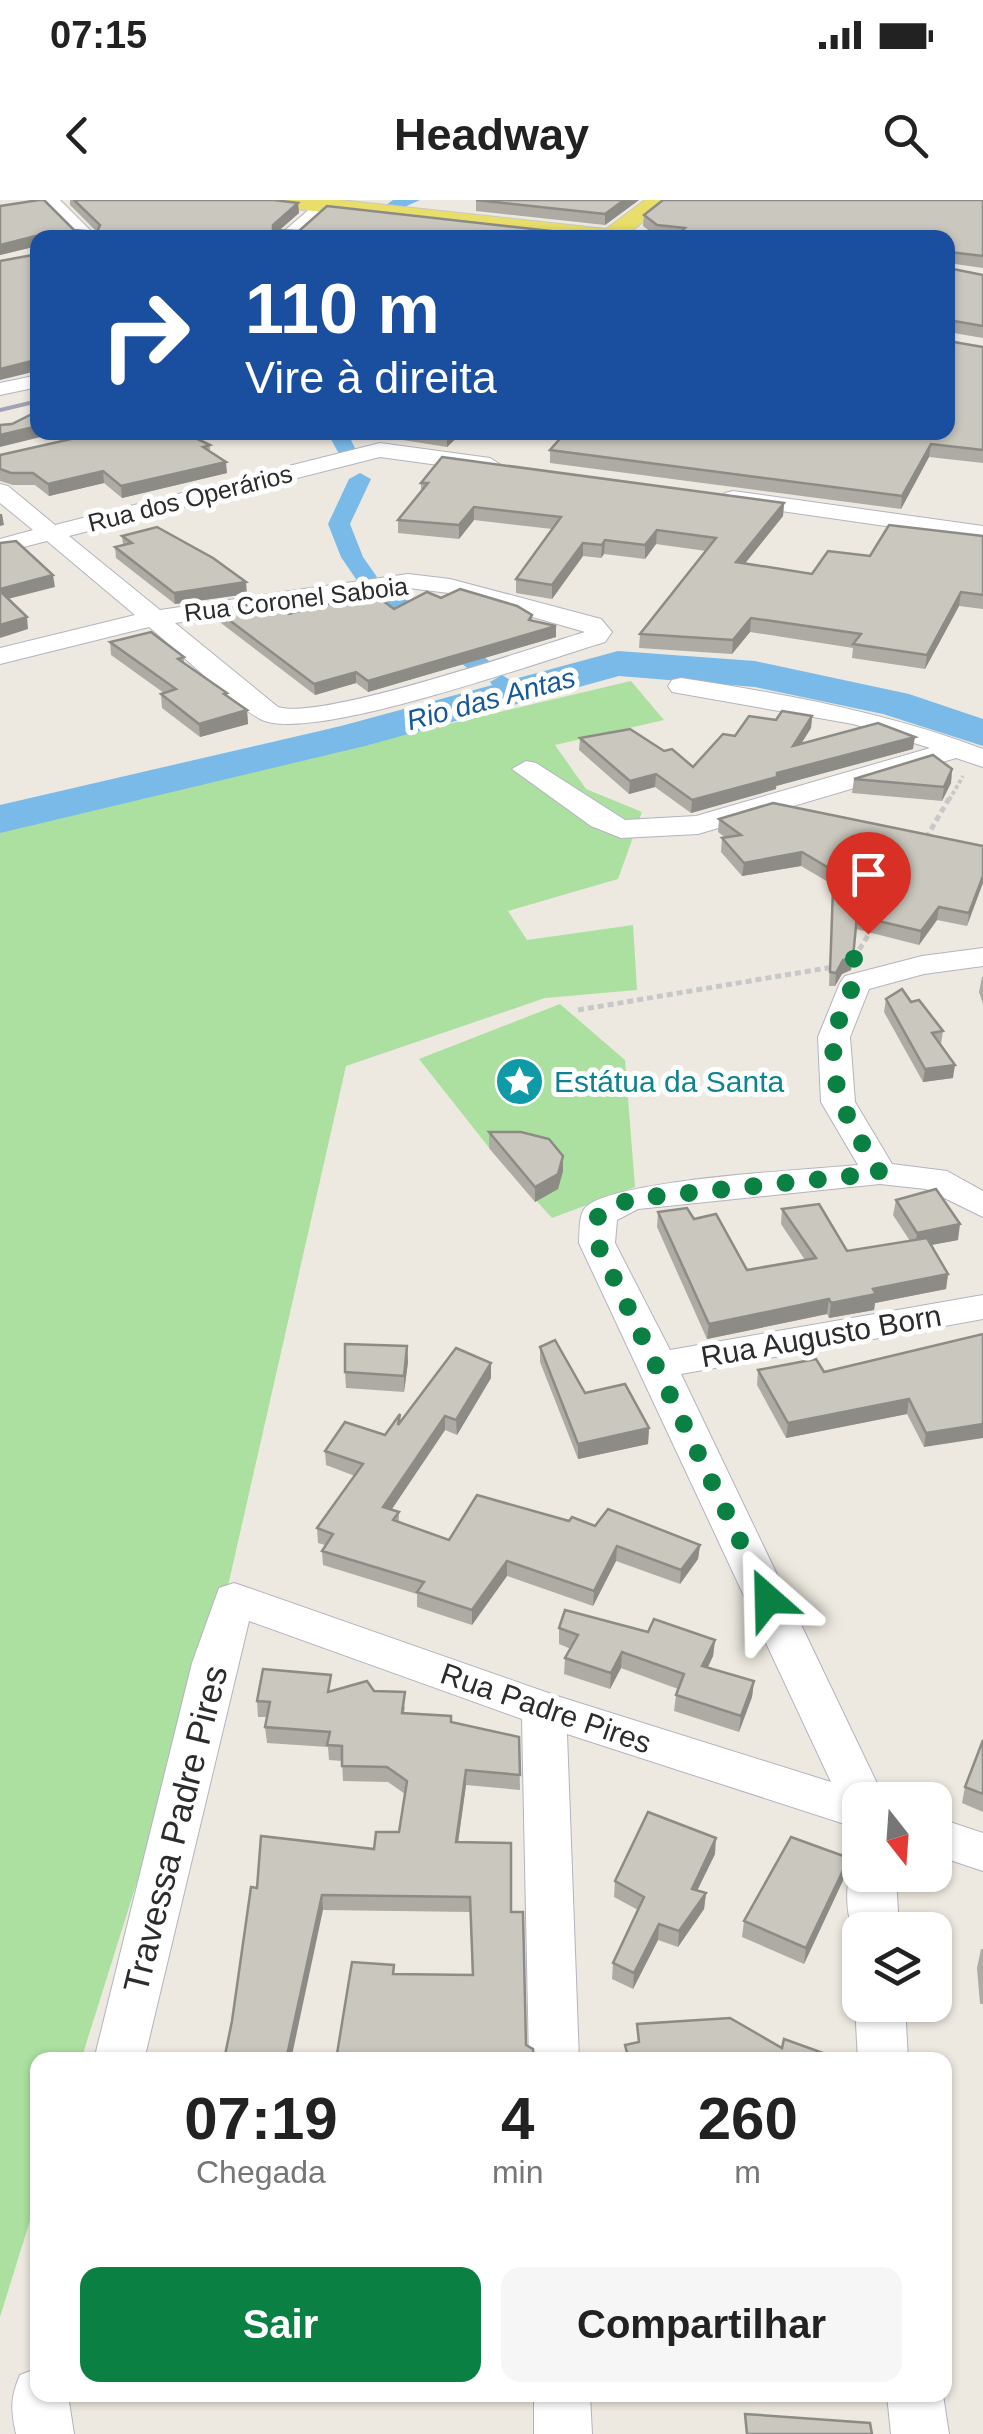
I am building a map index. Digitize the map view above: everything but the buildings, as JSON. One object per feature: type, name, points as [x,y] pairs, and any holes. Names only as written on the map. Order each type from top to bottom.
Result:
[{"type":"main road","points":[[277,200],[555,230]]},
{"type":"main road","points":[[623,230],[659,200]]},
{"type":"street","points":[[50,200],[81,230]]},
{"type":"street","points":[[295,230],[327,203]]},
{"type":"street","points":[[0,388],[30,383]]},
{"type":"street","points":[[388,441],[517,468]]},
{"type":"street","name":"Rua dos Operários","points":[[0,546],[388,441]]},
{"type":"street","points":[[0,491],[150,618]]},
{"type":"street","points":[[712,495],[983,533]]},
{"type":"street","name":"Rua Coronel Saboia","points":[[0,656],[150,618],[408,580],[450,586],[592,624],[599,632],[335,714],[288,719],[270,713],[150,618]]},
{"type":"street","points":[[682,686],[825,710],[914,731],[972,755]]},
{"type":"street","points":[[526,769],[601,820],[621,829],[698,825],[972,755]]},
{"type":"street","points":[[880,1173],[838,1102],[834,1038],[856,983],[922,965],[983,957]]},
{"type":"street","points":[[854,1782],[597,1243],[598,1214],[631,1199],[880,1173],[934,1180],[983,1206]]},
{"type":"street","name":"Rua Augusto Born","points":[[658,1365],[983,1307]]},
{"type":"street","name":"Rua Padre Pires","points":[[234,1599],[544,1709],[842,1804]]},
{"type":"street","name":"Travessa Padre Pires","points":[[121,2052],[214,1662],[234,1599]]},
{"type":"street","points":[[544,1709],[554,2052]]},
{"type":"street","points":[[952,1842],[983,1852]]},
{"type":"street","points":[[881,2022],[883,2052]]},
{"type":"street","points":[[38,2402],[44,2434]]},
{"type":"street","points":[[562,2402],[563,2434]]},
{"type":"path","points":[[918,852],[972,755]]},
{"type":"path","points":[[851,964],[879,916]]},
{"type":"path","points":[[578,1010],[867,962]]},
{"type":"green space","points":[[631,681],[664,720],[555,745],[586,789],[642,812],[618,879],[508,911],[527,940],[633,925],[637,990],[545,998],[346,1066],[223,1608],[84,2052],[30,2052],[30,2221],[0,2317],[0,830]]},
{"type":"green space","points":[[560,1004],[625,1060],[635,1187],[552,1218],[494,1154],[419,1059]]},
{"type":"waterway","points":[[394,205],[412,200]]},
{"type":"waterway","points":[[341,440],[346,450]]},
{"type":"waterway","points":[[360,479],[339,524],[352,557],[366,577]]},
{"type":"waterway","points":[[377,589],[483,668]]},
{"type":"waterway","name":"Rio das Antas","points":[[0,819],[350,737],[618,663],[755,674],[894,703],[983,733]]},
{"type":"waterway","points":[[502,682],[517,692]]},
{"type":"railway","points":[[0,410],[30,403]]},
{"type":"place","name":"Estátua da Santa","points":[[519,1081]]},
{"type":"route","points":[[768,1599],[597,1243],[598,1214],[631,1199],[880,1173],[838,1102],[834,1038],[856,983],[851,964],[868,934]]}]
